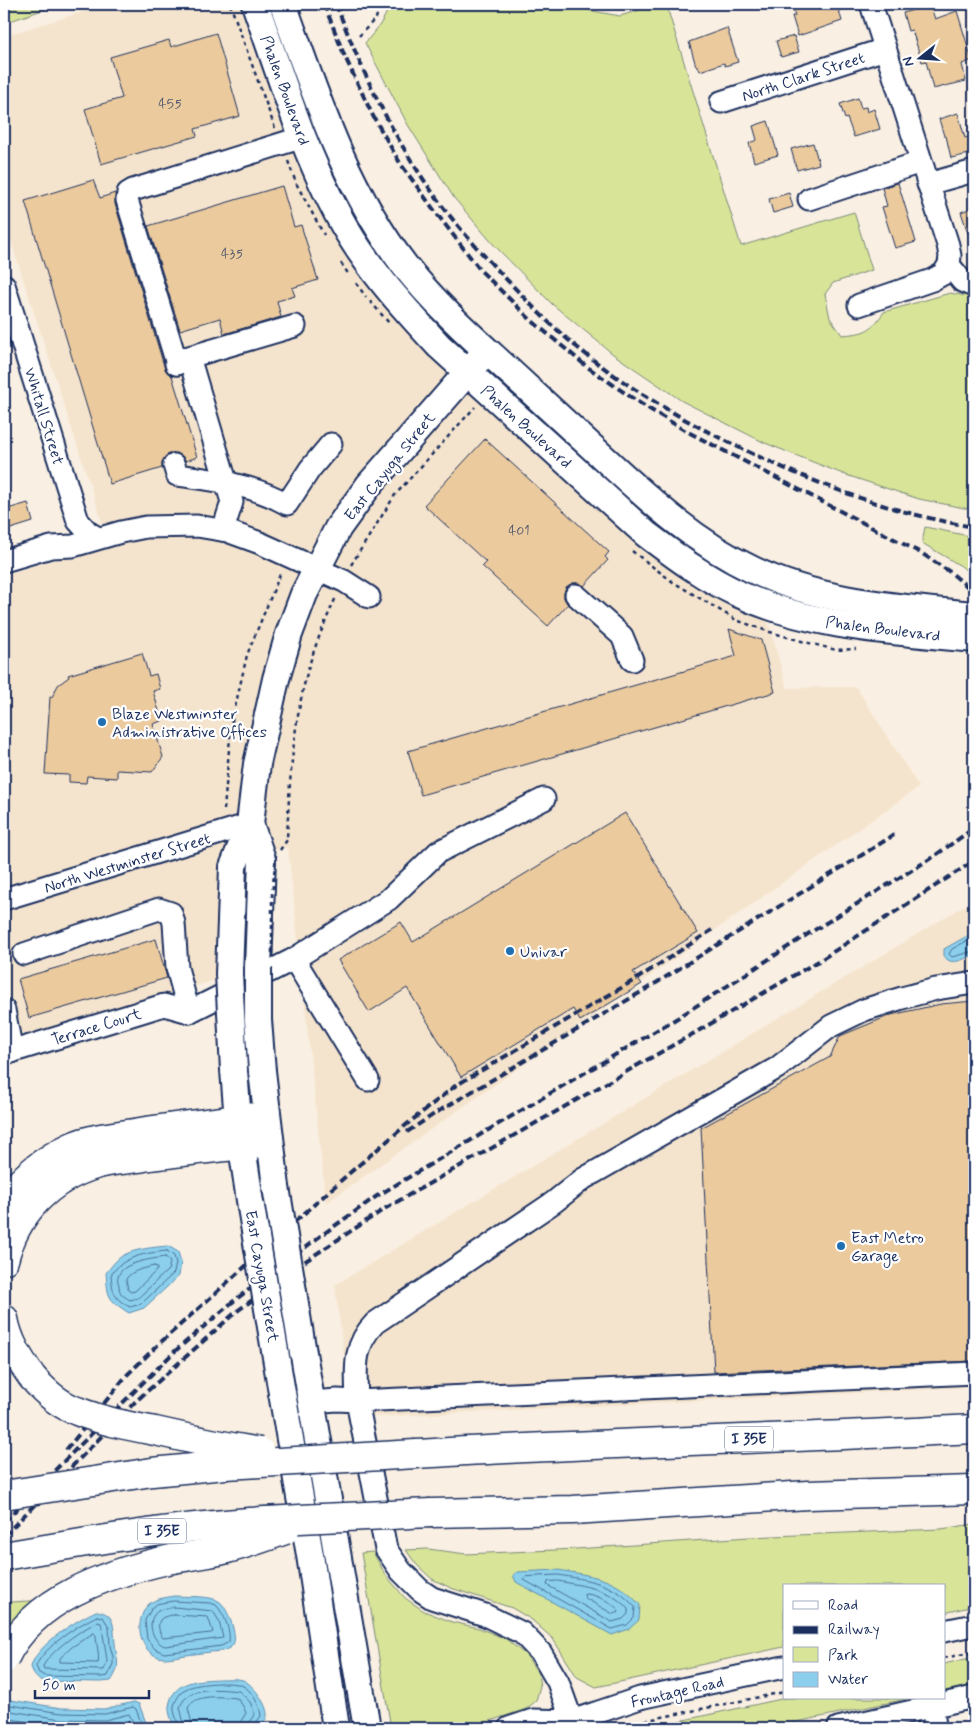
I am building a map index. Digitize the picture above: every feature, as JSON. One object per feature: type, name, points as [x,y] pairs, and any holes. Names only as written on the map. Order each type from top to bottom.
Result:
[{"type":"highway","points":[[4,1202],[15,1186],[34,1168],[52,1156],[73,1146],[101,1138],[268,1129]]},
{"type":"highway","points":[[4,1260],[9,1242],[20,1220],[36,1200],[56,1183],[74,1173],[97,1164],[202,1149],[240,1132]]},
{"type":"highway","points":[[4,1319],[7,1335],[19,1359],[32,1377],[56,1399],[76,1411],[165,1434],[305,1460]]},
{"type":"highway","name":"I 35E","points":[[4,1495],[152,1472],[224,1465],[524,1448],[854,1436],[974,1429]]},
{"type":"highway","name":"I 35E","points":[[4,1556],[84,1542],[248,1522],[431,1513],[573,1510],[808,1495],[974,1490]]},
{"type":"highway","points":[[4,1659],[9,1648],[20,1633],[39,1614],[92,1583],[129,1570],[228,1549],[322,1518]]},
{"type":"main road","name":"Phalen Boulevard","points":[[255,4],[303,137],[326,192],[362,253],[408,313],[439,346],[646,534],[678,558],[738,594],[791,613],[843,626],[897,619],[974,615]]},
{"type":"main road","name":"Phalen Boulevard","points":[[283,4],[331,136],[344,167],[363,202],[405,266],[458,324],[486,350],[671,519],[718,551],[754,571],[793,586],[844,600],[897,619],[974,639]]},
{"type":"main road","name":"East Cayuga Street","points":[[336,1728],[310,1555],[240,1132],[234,1070],[230,974],[233,867],[250,824],[257,764],[276,679],[289,634],[301,602],[338,528],[369,485],[486,350]]},
{"type":"main road","name":"East Cayuga Street","points":[[250,824],[262,859],[258,1020],[268,1129],[303,1353],[367,1728]]},
{"type":"street","points":[[858,305],[932,280],[943,274],[949,265],[950,256],[871,4]]},
{"type":"street","name":"North Clark Street","points":[[721,102],[885,49]]},
{"type":"street","points":[[223,530],[232,502],[227,481],[178,362],[127,200],[128,194],[132,190],[303,137]]},
{"type":"street","points":[[809,199],[921,162]]},
{"type":"street","points":[[928,184],[974,171]]},
{"type":"street","points":[[949,265],[962,280],[974,286]]},
{"type":"street","name":"Whitall Street","points":[[4,285],[9,319],[78,521],[88,533],[98,538]]},
{"type":"street","points":[[178,362],[295,326]]},
{"type":"street","points":[[174,465],[177,474],[227,481],[274,497],[287,504],[310,470],[332,444]]},
{"type":"street","points":[[4,561],[51,547],[73,546],[146,527],[170,525],[198,526],[223,530],[260,543],[318,568],[344,581],[368,597]]},
{"type":"street","points":[[576,595],[622,636],[632,660]]},
{"type":"street","points":[[24,954],[160,909],[171,913],[174,923],[177,968],[189,1012],[294,959],[389,899],[438,852],[544,799]]},
{"type":"street","name":"North Westminster Street","points":[[4,899],[250,824]]},
{"type":"street","points":[[294,959],[368,1080]]},
{"type":"street","points":[[568,1724],[558,1682],[542,1652],[522,1633],[485,1615],[432,1598],[420,1590],[400,1571],[386,1549],[358,1400],[356,1363],[368,1330],[375,1323],[554,1202],[583,1178],[777,1068],[831,1026],[864,1010],[902,998],[936,989],[974,983]]},
{"type":"street","name":"Terrace Court","points":[[8,1053],[164,1005],[189,1012]]},
{"type":"street","points":[[4,1010],[8,1053]]},
{"type":"street","points":[[312,1402],[974,1374]]},
{"type":"street","points":[[946,1632],[974,1625]]},
{"type":"street","name":"Frontage Road","points":[[509,1728],[532,1720],[568,1724],[640,1698],[783,1667]]},
{"type":"street","points":[[838,1728],[974,1697]]},
{"type":"street","points":[[933,1706],[936,1728]]},
{"type":"path","points":[[359,36],[376,18],[381,4]]},
{"type":"path","points":[[348,570],[394,495],[475,407]]},
{"type":"path","points":[[224,810],[231,725],[247,655],[281,572]]},
{"type":"path","points":[[287,840],[293,742],[299,706],[320,633],[338,592]]},
{"type":"path","points":[[946,1658],[974,1652]]},
{"type":"path","points":[[622,1728],[638,1722],[783,1692]]},
{"type":"shaded area","points":[[109,4],[239,4],[282,125],[305,179],[327,224],[368,287],[429,355],[627,535],[709,592],[741,611],[768,621],[787,688],[856,687],[919,787],[326,1203],[288,847],[227,862],[225,977],[4,1045],[4,575],[109,543],[4,220],[4,36]]},
{"type":"shaded area","points":[[974,900],[974,1387],[352,1418],[335,1285]]},
{"type":"green space","points":[[4,4],[60,4],[4,23]]},
{"type":"green space","points":[[389,4],[570,4],[571,7],[620,16],[660,4],[666,4],[741,246],[854,212],[872,270],[833,283],[825,294],[830,318],[842,335],[862,332],[871,328],[884,312],[950,293],[967,296],[974,294],[974,510],[919,499],[843,474],[765,443],[682,401],[613,354],[552,304],[493,244],[454,198],[408,125],[365,43],[383,20]]},
{"type":"green space","points":[[925,527],[974,537],[974,577],[961,566],[922,543]]},
{"type":"green space","points":[[974,1524],[974,1606],[946,1613],[946,1584],[783,1584],[783,1647],[596,1687],[577,1677],[553,1639],[532,1620],[512,1608],[451,1588],[432,1579],[416,1564],[406,1550],[428,1549],[466,1554],[576,1549],[749,1537],[941,1529]]},
{"type":"green space","points":[[373,1552],[385,1574],[405,1598],[424,1611],[452,1622],[479,1628],[506,1639],[526,1655],[538,1673],[540,1686],[536,1701],[526,1709],[469,1728],[391,1728],[361,1553]]},
{"type":"green space","points":[[48,1600],[4,1643],[4,1606],[11,1602]]},
{"type":"green space","points":[[974,1657],[974,1685],[946,1691],[946,1664]]},
{"type":"green space","points":[[783,1699],[901,1700],[768,1728],[647,1728]]},
{"type":"water","points":[[974,932],[974,955],[954,962],[944,956],[944,949]]},
{"type":"water","points":[[168,1246],[178,1252],[181,1262],[179,1276],[144,1308],[129,1313],[116,1304],[108,1293],[106,1273],[114,1263],[121,1257],[134,1251]]},
{"type":"water","points":[[558,1570],[593,1576],[622,1589],[640,1605],[639,1620],[629,1629],[612,1635],[516,1582],[513,1575],[517,1572]]},
{"type":"water","points":[[174,1596],[205,1597],[220,1602],[226,1609],[233,1627],[235,1638],[233,1645],[222,1651],[168,1658],[156,1656],[149,1651],[141,1637],[140,1628],[143,1612],[154,1601]]},
{"type":"water","points":[[96,1611],[107,1615],[113,1626],[117,1666],[111,1681],[44,1681],[37,1678],[31,1667],[40,1651],[58,1634]]},
{"type":"water","points":[[240,1679],[247,1682],[259,1695],[265,1706],[267,1711],[266,1720],[257,1728],[175,1728],[170,1717],[169,1706],[171,1697],[176,1691],[181,1686],[195,1681]]},
{"type":"water","points":[[4,1699],[61,1708],[104,1709],[134,1702],[139,1704],[148,1728],[4,1728]]},
{"type":"building","points":[[792,4],[837,4],[842,21],[798,36],[792,16],[795,16]]},
{"type":"building","points":[[930,5],[935,19],[957,11],[972,60],[962,64],[966,81],[933,89],[926,61],[922,62],[912,30],[908,31],[903,13]]},
{"type":"building","points":[[727,28],[738,62],[725,66],[724,63],[700,71],[698,66],[696,66],[689,42]]},
{"type":"building","points":[[216,33],[240,116],[195,129],[197,136],[101,164],[85,109],[122,98],[110,57],[169,40],[171,47]]},
{"type":"building","points":[[794,36],[799,52],[781,57],[776,41]]},
{"type":"building","points":[[858,98],[861,108],[866,107],[867,112],[874,109],[880,129],[854,137],[840,104]]},
{"type":"building","points":[[958,113],[965,138],[974,135],[974,153],[951,158],[946,136],[944,136],[939,119]]},
{"type":"building","points":[[768,121],[778,155],[754,162],[749,143],[757,140],[753,126]]},
{"type":"building","points":[[813,143],[819,164],[797,170],[791,149]]},
{"type":"building","points":[[93,180],[100,198],[115,193],[115,204],[165,369],[172,376],[197,457],[186,461],[177,453],[170,453],[162,462],[162,468],[110,484],[25,201]]},
{"type":"building","points":[[898,183],[916,242],[895,248],[882,207],[887,206],[882,188]]},
{"type":"building","points":[[282,186],[294,227],[301,225],[318,280],[292,288],[295,296],[277,301],[281,317],[224,334],[220,318],[180,330],[148,226]]},
{"type":"building","points":[[789,193],[793,207],[773,213],[769,199]]},
{"type":"building","points":[[974,207],[974,245],[972,245],[961,212]]},
{"type":"building","points":[[485,439],[609,552],[605,557],[608,560],[584,586],[579,583],[573,583],[566,587],[564,598],[568,604],[548,626],[482,566],[486,562],[424,505]]},
{"type":"building","points":[[28,503],[33,522],[4,531],[4,510]]},
{"type":"building","points":[[729,629],[761,640],[775,692],[421,795],[408,751],[736,656]]},
{"type":"building","points":[[142,653],[149,676],[156,674],[160,689],[153,691],[162,721],[153,724],[163,757],[152,772],[117,770],[117,778],[87,776],[86,783],[69,782],[69,775],[45,774],[50,697],[52,697],[58,685],[69,677],[68,675]]},
{"type":"building","name":"Univar","points":[[625,813],[698,933],[633,972],[642,984],[580,1021],[573,1009],[461,1077],[407,988],[369,1012],[338,960],[401,922],[413,942]]},
{"type":"building","points":[[156,939],[167,978],[29,1018],[18,979]]},
{"type":"building","name":"East Metro Garage","points":[[974,1001],[974,1361],[714,1372],[701,1128],[830,1057],[840,1036],[891,1015],[941,1004]]},
{"type":"railway","points":[[324,4],[345,57],[373,116],[400,163],[481,271],[531,320],[586,366],[641,404],[686,431],[921,553],[950,572],[974,592]]},
{"type":"railway","points":[[336,4],[376,98],[414,165],[437,199],[498,271],[542,316],[578,348],[644,395],[691,423],[764,459],[815,481],[867,500],[920,516],[974,527]]},
{"type":"railway","points":[[4,1522],[174,1352],[235,1300],[319,1237],[377,1196],[679,1017],[933,857],[974,828]]},
{"type":"railway","points":[[407,1132],[439,1111],[648,988],[894,835]]},
{"type":"railway","points":[[4,1536],[135,1402],[236,1312],[304,1262],[386,1208],[822,959],[974,861]]},
{"type":"railway","points":[[66,1450],[127,1375],[161,1342],[346,1176],[406,1125],[455,1086],[638,978],[712,930]]},
{"type":"place","name":"Blaze Westminster Administrative Offices","points":[[102,722]]},
{"type":"place","name":"Univar","points":[[510,951]]},
{"type":"place","name":"East Metro Garage","points":[[841,1246]]}]
